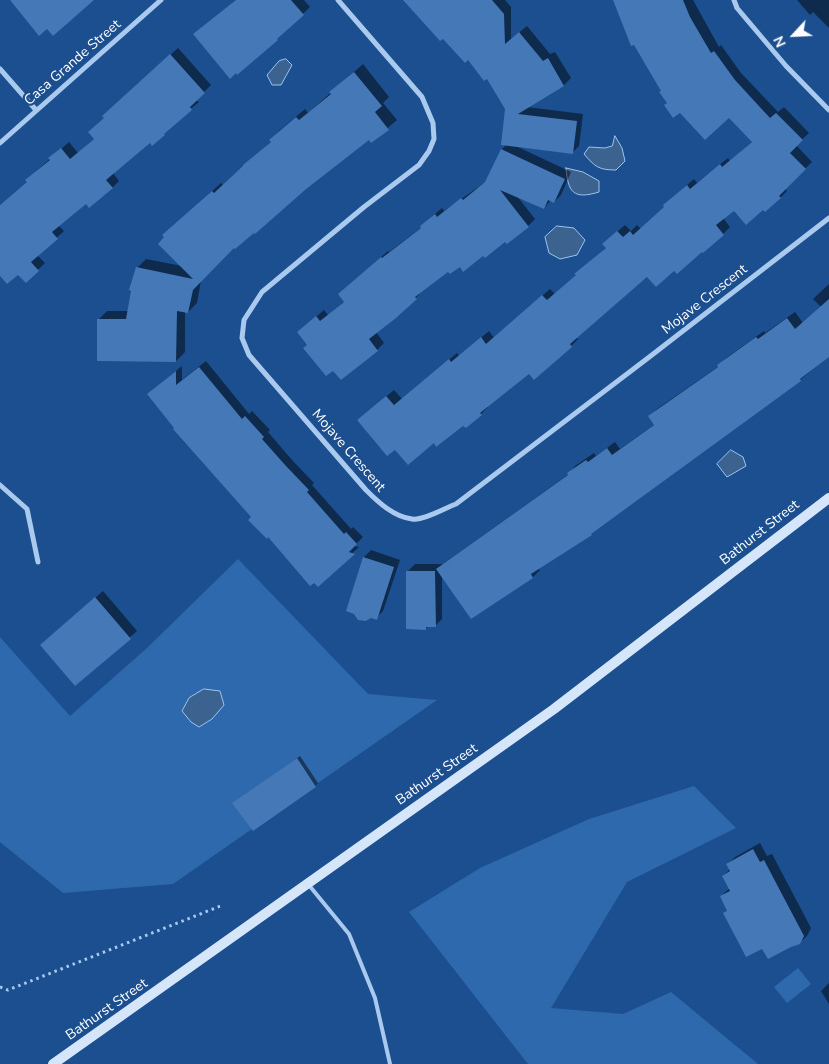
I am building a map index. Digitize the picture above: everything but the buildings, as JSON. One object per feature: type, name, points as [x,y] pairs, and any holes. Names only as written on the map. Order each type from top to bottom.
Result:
[{"type":"main road","name":"Bathurst Street","points":[[53,1064],[554,709],[829,498]]},
{"type":"street","name":"Casa Grande Street","points":[[0,143],[161,0]]},
{"type":"street","name":"Mojave Crescent","points":[[338,0],[422,97],[433,123],[434,139],[429,151],[419,165],[364,207],[262,292],[244,320],[242,338],[249,355],[366,490],[379,504],[397,513],[412,519],[433,514],[456,504],[829,218]]},
{"type":"street","points":[[734,0],[737,8],[764,41],[829,110]]},
{"type":"street","points":[[0,69],[36,110]]},
{"type":"street","points":[[0,485],[27,509],[38,562]]},
{"type":"lane","points":[[308,884],[349,934],[375,998],[390,1064]]},
{"type":"path","points":[[0,988],[8,990],[223,905]]},
{"type":"shaded area","points":[[286,59],[292,65],[281,85],[272,85],[267,75],[279,61]]},
{"type":"shaded area","points":[[615,136],[622,148],[625,161],[616,170],[598,167],[584,154],[589,147],[605,148],[612,146]]},
{"type":"shaded area","points":[[566,168],[583,172],[599,181],[599,192],[583,195],[574,192],[568,183]]},
{"type":"shaded area","points":[[557,226],[574,228],[585,240],[577,255],[560,259],[549,253],[545,237]]},
{"type":"shaded area","points":[[731,450],[743,457],[746,466],[727,477],[717,464]]},
{"type":"shaded area","points":[[238,559],[368,694],[437,700],[173,884],[63,893],[0,842],[0,637],[70,716],[147,648]]},
{"type":"shaded area","points":[[204,689],[220,691],[224,705],[212,719],[199,727],[191,722],[182,711],[189,698]]},
{"type":"shaded area","points":[[694,786],[736,828],[627,882],[551,1008],[623,1014],[671,992],[758,1064],[528,1064],[409,912],[480,868],[589,819]]},
{"type":"shaded area","points":[[798,968],[811,984],[787,1003],[774,987]]}]
